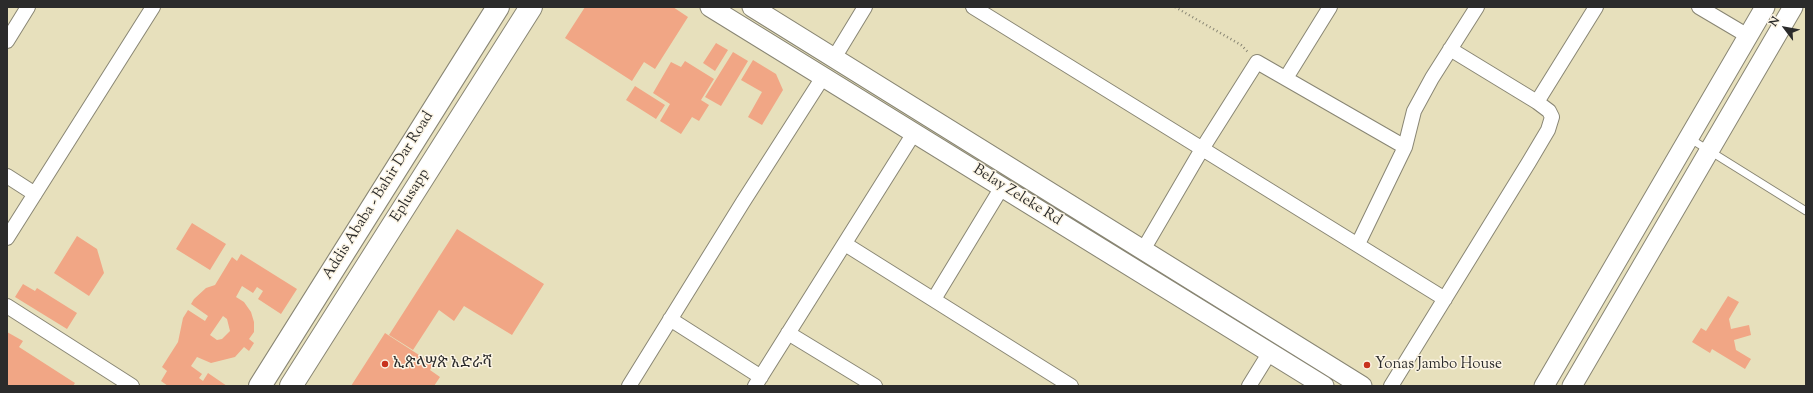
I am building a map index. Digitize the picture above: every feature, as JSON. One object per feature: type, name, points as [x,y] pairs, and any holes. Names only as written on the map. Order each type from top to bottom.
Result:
[{"type":"highway","name":"Addis Ababa - Bahir Dar Road","points":[[260,386],[498,7]]},
{"type":"highway","name":"Eplusapp","points":[[291,386],[531,7]]},
{"type":"street","points":[[7,41],[28,7]]},
{"type":"street","points":[[7,238],[153,7]]},
{"type":"street","name":"Belay Zeleke Rd","points":[[710,7],[1324,386]]},
{"type":"street","name":"Belay Zeleke Rd","points":[[752,7],[1362,386]]},
{"type":"street","points":[[629,386],[823,77],[865,7]]},
{"type":"street","points":[[973,7],[1445,299]]},
{"type":"street","points":[[1286,78],[1330,7]]},
{"type":"street","points":[[1358,244],[1406,146],[1414,111],[1476,7]]},
{"type":"street","points":[[1537,102],[1596,7]]},
{"type":"street","points":[[1698,7],[1748,36]]},
{"type":"street","points":[[1544,386],[1765,7]]},
{"type":"street","points":[[1572,386],[1793,7]]},
{"type":"street","points":[[1392,386],[1548,130],[1552,117],[1549,111],[1537,102],[1450,49]]},
{"type":"street","points":[[1143,250],[1202,149],[1257,62],[1406,146]]},
{"type":"street","points":[[670,319],[758,381],[914,133]]},
{"type":"street","points":[[934,299],[1013,169]]},
{"type":"street","points":[[7,176],[35,194]]},
{"type":"street","points":[[844,244],[934,299],[1063,384]]},
{"type":"street","points":[[7,306],[132,386]]},
{"type":"street","points":[[788,333],[875,386]]},
{"type":"street","points":[[1249,386],[1281,335]]},
{"type":"lane","points":[[1689,138],[1806,211]]},
{"type":"path","points":[[1175,7],[1241,45],[1257,62]]},
{"type":"building","points":[[585,7],[673,7],[688,17],[655,69],[644,62],[632,81],[565,38]]},
{"type":"building","points":[[716,43],[728,50],[715,71],[703,63]]},
{"type":"building","points":[[733,52],[748,61],[721,106],[705,97]]},
{"type":"building","points":[[753,60],[776,74],[783,90],[762,125],[748,117],[762,92],[741,80]]},
{"type":"building","points":[[685,61],[714,79],[701,100],[709,105],[699,121],[692,117],[681,134],[660,121],[670,104],[653,93],[671,62],[681,67]]},
{"type":"building","points":[[635,86],[665,105],[656,119],[626,100]]},
{"type":"building","points":[[192,223],[226,244],[210,270],[176,249]]},
{"type":"building","points":[[457,229],[544,284],[512,335],[464,306],[454,321],[439,310],[413,350],[389,335]]},
{"type":"building","points":[[77,236],[97,249],[104,273],[89,296],[54,273]]},
{"type":"building","points":[[241,254],[297,289],[281,314],[258,299],[263,291],[257,287],[253,293],[242,286],[236,297],[244,302],[251,312],[254,322],[254,332],[249,339],[254,343],[249,351],[244,347],[235,357],[211,363],[197,357],[191,366],[202,374],[199,378],[203,381],[208,373],[227,386],[168,386],[161,381],[167,371],[162,367],[178,342],[183,318],[188,310],[205,321],[208,316],[191,304],[194,299],[206,288],[215,285],[232,257],[237,261]],"holes":[[[223,316],[227,319],[230,331],[222,339],[217,340],[210,335]]]},
{"type":"building","points":[[23,284],[35,291],[37,288],[77,313],[67,329],[15,297]]},
{"type":"building","points":[[1728,296],[1739,302],[1729,319],[1731,329],[1749,325],[1751,335],[1734,340],[1736,350],[1751,359],[1745,369],[1712,349],[1710,353],[1692,342],[1701,328],[1706,331]]},
{"type":"building","points":[[7,332],[23,341],[19,347],[75,383],[73,386],[7,386]]},
{"type":"building","points":[[385,333],[433,364],[430,370],[440,377],[434,386],[351,386]]},
{"type":"place","name":"ኢጵላሣጵ አድራሻ","points":[[385,364]]},
{"type":"place","name":"Yonas Jambo House","points":[[1367,365]]}]
